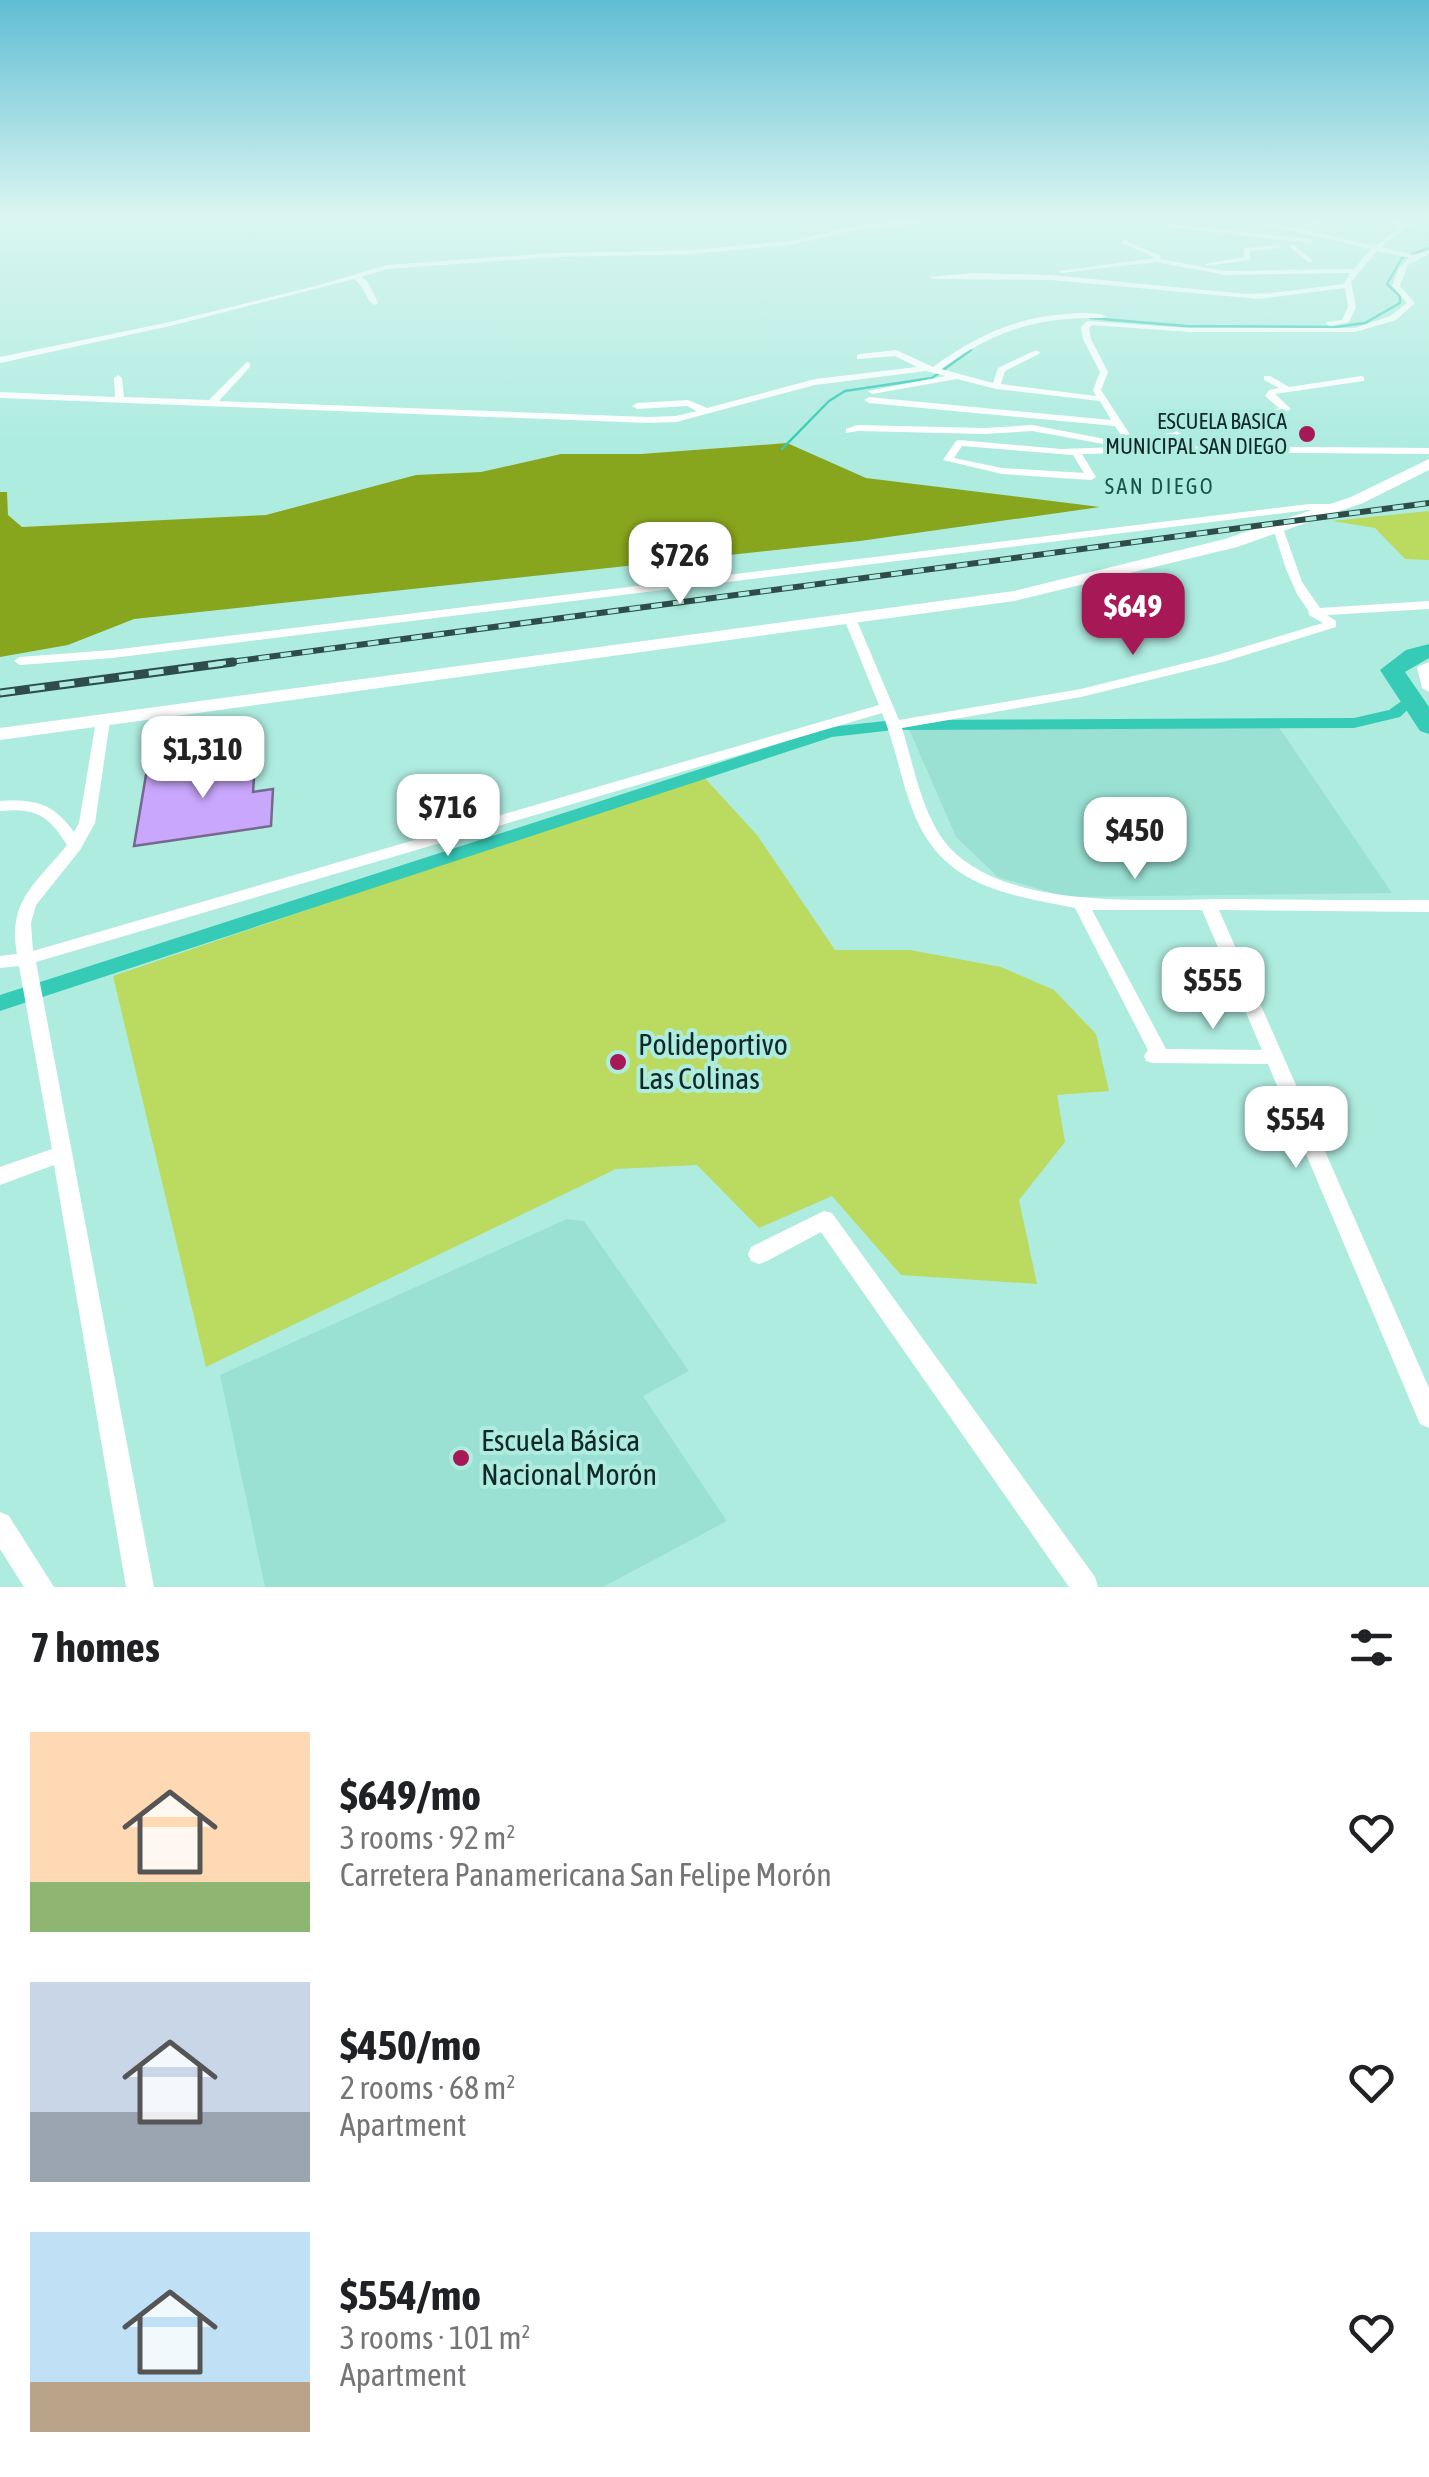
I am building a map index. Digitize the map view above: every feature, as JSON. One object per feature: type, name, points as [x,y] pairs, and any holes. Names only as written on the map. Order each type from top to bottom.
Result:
[{"type":"main road","points":[[0,734],[1014,596],[1278,528],[1338,507],[1429,464]]},
{"type":"street","points":[[0,360],[170,324],[296,291]]},
{"type":"street","points":[[369,291],[374,302]]},
{"type":"street","points":[[1199,291],[1204,302]]},
{"type":"street","points":[[1208,291],[1250,296],[1297,291]]},
{"type":"street","points":[[0,395],[676,419],[846,375],[933,370],[992,332],[1038,317],[1074,314],[1235,325],[1339,324],[1345,322],[1352,307],[1347,291]]},
{"type":"street","points":[[1134,448],[1098,390],[1104,372],[1087,339],[1085,327],[1090,322],[1206,331],[1355,330],[1377,325],[1409,306],[1410,300],[1403,291]]},
{"type":"street","points":[[996,386],[1001,370],[1036,352]]},
{"type":"street","points":[[860,357],[896,353],[933,370],[996,386],[1102,399]]},
{"type":"street","points":[[211,404],[247,365]]},
{"type":"street","points":[[955,375],[870,396],[1117,423]]},
{"type":"street","points":[[118,378],[120,399]]},
{"type":"street","points":[[1267,378],[1285,388]]},
{"type":"street","points":[[1174,449],[1167,437],[1183,425],[1286,409],[1269,396],[1285,388],[1360,379]]},
{"type":"street","points":[[637,406],[688,402],[706,411]]},
{"type":"street","points":[[848,431],[1032,428],[1134,448]]},
{"type":"street","points":[[1076,452],[1092,477],[1002,471],[948,460],[959,443],[1076,452],[1134,448],[1429,451]]},
{"type":"street","points":[[20,660],[112,654],[1309,507],[1338,507]]},
{"type":"street","points":[[894,725],[1080,693],[1218,659],[1332,624],[1312,612],[1303,598],[1278,528]]},
{"type":"street","points":[[1312,612],[1429,605]]},
{"type":"street","points":[[851,620],[894,725],[923,818],[943,850],[968,872],[1003,887],[1080,904],[1429,906]]},
{"type":"street","points":[[1429,666],[1424,667],[1429,688]]},
{"type":"street","points":[[11,961],[886,707]]},
{"type":"street","points":[[11,961],[16,916],[30,892],[74,844],[87,822],[102,721]]},
{"type":"street","points":[[0,806],[45,810],[57,816],[74,844]]},
{"type":"street","points":[[1080,904],[1156,1056],[1274,1057]]},
{"type":"street","points":[[1209,906],[1429,1416]]},
{"type":"street","points":[[11,961],[32,982],[140,1587]]},
{"type":"street","points":[[0,1176],[63,1153]]},
{"type":"street","points":[[760,1254],[824,1220],[1086,1587]]},
{"type":"street","points":[[0,1525],[40,1587]]},
{"type":"shaded area","points":[[1278,726],[1392,893],[1066,897],[998,877],[956,837],[909,729]]},
{"type":"shaded area","name":"Escuela Básica Nacional Morón","points":[[567,1219],[584,1221],[689,1371],[643,1396],[727,1521],[603,1587],[265,1587],[220,1375]]},
{"type":"green space","points":[[787,443],[866,478],[1100,507],[860,541],[134,619],[68,645],[0,657],[0,492],[7,492],[8,515],[22,527],[266,515],[416,475],[481,472],[561,454],[641,454]]},
{"type":"green space","points":[[1429,511],[1429,560],[1405,559],[1375,528],[1332,521]]},
{"type":"green space","name":"Polideportivo Las Colinas","points":[[702,775],[757,835],[835,950],[910,950],[1001,967],[1054,990],[1096,1034],[1109,1091],[1057,1095],[1065,1142],[1019,1200],[1037,1284],[901,1275],[832,1196],[759,1228],[697,1165],[616,1169],[206,1367],[113,976]]},
{"type":"building","points":[[256,751],[253,792],[273,789],[271,826],[134,846],[146,775],[196,769],[197,758]]},
{"type":"waterway","points":[[1090,318],[1186,326],[1336,327],[1365,323],[1400,303],[1395,291]]},
{"type":"waterway","points":[[782,449],[829,401],[845,391],[932,378],[971,350]]},
{"type":"waterway","points":[[1429,651],[1414,655],[1392,670],[1429,726]]},
{"type":"waterway","points":[[0,1003],[830,732],[894,725],[1354,723],[1394,714],[1410,700]]},
{"type":"railway","points":[[215,664],[1429,503]]},
{"type":"railway","points":[[0,693],[233,662]]},
{"type":"place","name":"ESCUELA BASICA MUNICIPAL SAN DIEGO","points":[[1307,434]]},
{"type":"place","name":"Polideportivo Las Colinas","points":[[618,1062]]},
{"type":"place","name":"Escuela Básica Nacional Morón","points":[[461,1458]]},
{"type":"district","name":"SAN DIEGO","points":[[1160,486]]}]
